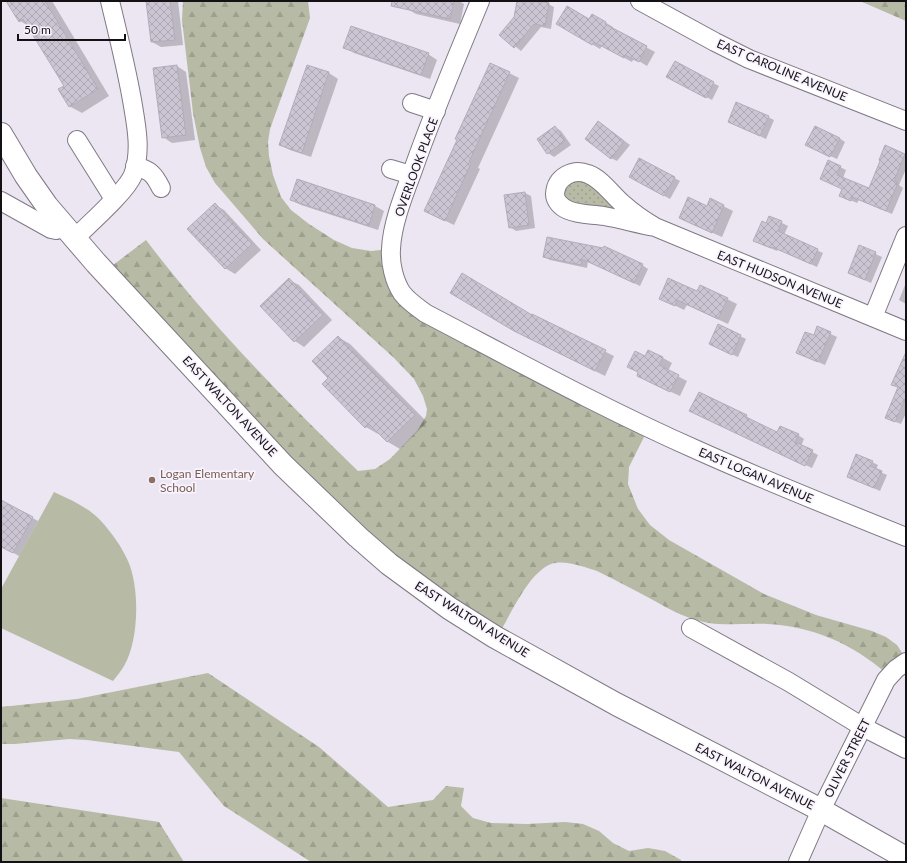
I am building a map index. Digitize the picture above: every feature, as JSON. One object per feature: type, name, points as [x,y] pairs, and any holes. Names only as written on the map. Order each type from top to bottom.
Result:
[{"type":"main road","name":"EAST WALTON AVENUE","points":[[1,134],[26,176],[47,206],[96,263],[284,465],[358,537],[389,564],[449,608],[495,637],[616,704],[821,810],[906,858]]},
{"type":"street","points":[[1,201],[51,229],[70,232],[114,199],[123,190],[132,176],[138,155],[137,127],[126,67],[110,1]]},
{"type":"street","name":"OVERLOOK PLACE","points":[[480,1],[401,203],[391,249],[392,267],[396,281],[402,292],[412,303],[425,313],[609,408]]},
{"type":"street","name":"EAST CAROLINE AVENUE","points":[[640,1],[749,59],[906,121]]},
{"type":"street","points":[[412,103],[436,111]]},
{"type":"street","points":[[77,140],[114,199]]},
{"type":"street","points":[[135,166],[146,169],[152,173],[161,188]]},
{"type":"street","points":[[391,169],[411,175]]},
{"type":"street","name":"EAST HUDSON AVENUE","points":[[655,228],[637,217],[598,180],[588,174],[577,172],[568,174],[560,180],[556,189],[555,197],[559,204],[568,210],[603,216],[655,228],[906,331]]},
{"type":"street","points":[[873,317],[906,236]]},
{"type":"street","name":"EAST LOGAN AVENUE","points":[[609,408],[696,450],[760,478],[906,537]]},
{"type":"street","points":[[691,628],[789,682],[863,727],[906,750]]},
{"type":"street","name":"OLIVER STREET","points":[[798,862],[821,810],[886,680],[896,669],[906,662]]},
{"type":"green space","points":[[183,1],[308,1],[310,18],[270,129],[268,142],[273,175],[281,197],[291,210],[334,240],[352,248],[371,251],[390,249],[402,292],[649,427],[629,467],[628,484],[638,509],[650,525],[669,540],[764,594],[816,615],[872,631],[886,637],[897,645],[906,659],[887,674],[860,654],[831,638],[800,628],[784,625],[723,624],[702,622],[673,611],[597,571],[562,562],[551,564],[536,575],[522,593],[501,630],[392,561],[104,272],[146,240],[195,301],[221,330],[302,416],[358,471],[375,469],[390,459],[417,431],[426,416],[427,409],[423,396],[414,379],[394,358],[263,239],[215,183],[206,167],[200,148],[193,113],[182,20]]},
{"type":"green space","points":[[860,1],[906,1],[906,21]]},
{"type":"green space","points":[[577,172],[637,217],[579,213],[556,189]]},
{"type":"green space","points":[[54,492],[85,508],[101,521],[123,550],[132,572],[136,599],[133,643],[124,666],[113,681],[1,628],[1,589]]},
{"type":"green space","points":[[208,673],[319,747],[388,807],[433,800],[446,786],[464,788],[461,806],[473,818],[491,823],[527,824],[565,822],[583,824],[599,831],[613,843],[629,851],[648,848],[665,851],[682,862],[311,862],[224,806],[179,752],[69,739],[1,744],[1,707],[77,699]]},
{"type":"green space","points":[[1,798],[159,822],[184,862],[1,862]]},
{"type":"building","points":[[6,1],[45,1],[98,89],[69,107],[58,89],[64,86],[23,19],[19,22]]},
{"type":"building","points":[[146,1],[170,1],[175,40],[151,42]]},
{"type":"building","points":[[392,1],[454,1],[450,19],[391,6]]},
{"type":"building","points":[[517,1],[538,1],[549,3],[545,26],[534,24],[514,48],[499,35],[514,17]]},
{"type":"building","points":[[567,6],[589,19],[592,14],[606,22],[605,24],[647,46],[639,62],[625,55],[624,58],[594,42],[592,45],[556,24]]},
{"type":"building","points":[[351,26],[429,53],[421,75],[343,48]]},
{"type":"building","points":[[675,61],[714,82],[706,98],[666,77]]},
{"type":"building","points":[[490,63],[510,72],[469,162],[471,163],[445,221],[424,211],[457,140],[455,139]]},
{"type":"building","points":[[177,65],[186,135],[162,138],[153,68]]},
{"type":"building","points":[[307,65],[329,72],[302,153],[279,145]]},
{"type":"building","points":[[736,102],[769,116],[760,136],[728,122]]},
{"type":"building","points":[[598,121],[624,141],[611,159],[585,139]]},
{"type":"building","points":[[555,126],[565,141],[547,154],[537,139]]},
{"type":"building","points":[[815,126],[840,138],[830,157],[805,145]]},
{"type":"building","points":[[885,145],[905,154],[894,181],[898,183],[886,211],[852,197],[851,201],[839,196],[842,189],[820,179],[828,160],[841,166],[837,175],[869,188]]},
{"type":"building","points":[[639,158],[675,177],[664,196],[629,177]]},
{"type":"building","points":[[297,179],[375,205],[369,226],[290,200]]},
{"type":"building","points":[[525,192],[529,225],[509,228],[504,195]]},
{"type":"building","points":[[688,197],[707,206],[710,198],[724,205],[712,233],[679,218]]},
{"type":"building","points":[[215,203],[252,244],[225,269],[187,229]]},
{"type":"building","points":[[769,216],[782,221],[778,231],[818,249],[811,264],[772,247],[771,248],[753,241],[762,221],[766,223]]},
{"type":"building","points":[[547,237],[603,248],[604,246],[643,264],[634,283],[582,259],[581,265],[543,257]]},
{"type":"building","points":[[859,245],[876,252],[865,280],[848,273]]},
{"type":"building","points":[[462,273],[532,315],[606,350],[595,371],[514,331],[450,293]]},
{"type":"building","points":[[289,278],[323,315],[294,342],[260,306]]},
{"type":"building","points":[[668,278],[697,291],[700,285],[728,298],[718,319],[677,300],[675,306],[659,299]]},
{"type":"building","points":[[718,324],[741,335],[732,355],[709,344]]},
{"type":"building","points":[[817,326],[831,332],[818,362],[796,353],[805,332],[814,335]]},
{"type":"building","points":[[338,336],[415,415],[387,442],[369,424],[365,428],[322,384],[328,378],[312,361]]},
{"type":"building","points":[[648,350],[663,357],[659,365],[679,375],[670,392],[637,376],[638,372],[627,367],[635,351],[645,356]]},
{"type":"building","points":[[906,352],[906,397],[895,422],[885,418],[898,387],[891,385]]},
{"type":"building","points":[[699,392],[747,415],[746,417],[777,432],[780,426],[799,434],[795,442],[813,450],[805,466],[689,411]]},
{"type":"building","points":[[856,454],[873,461],[870,466],[882,471],[874,488],[847,477]]},
{"type":"building","points":[[1,500],[33,517],[13,553],[1,547]]},
{"type":"place","name":"Logan Elementary School","points":[[152,480]]}]
